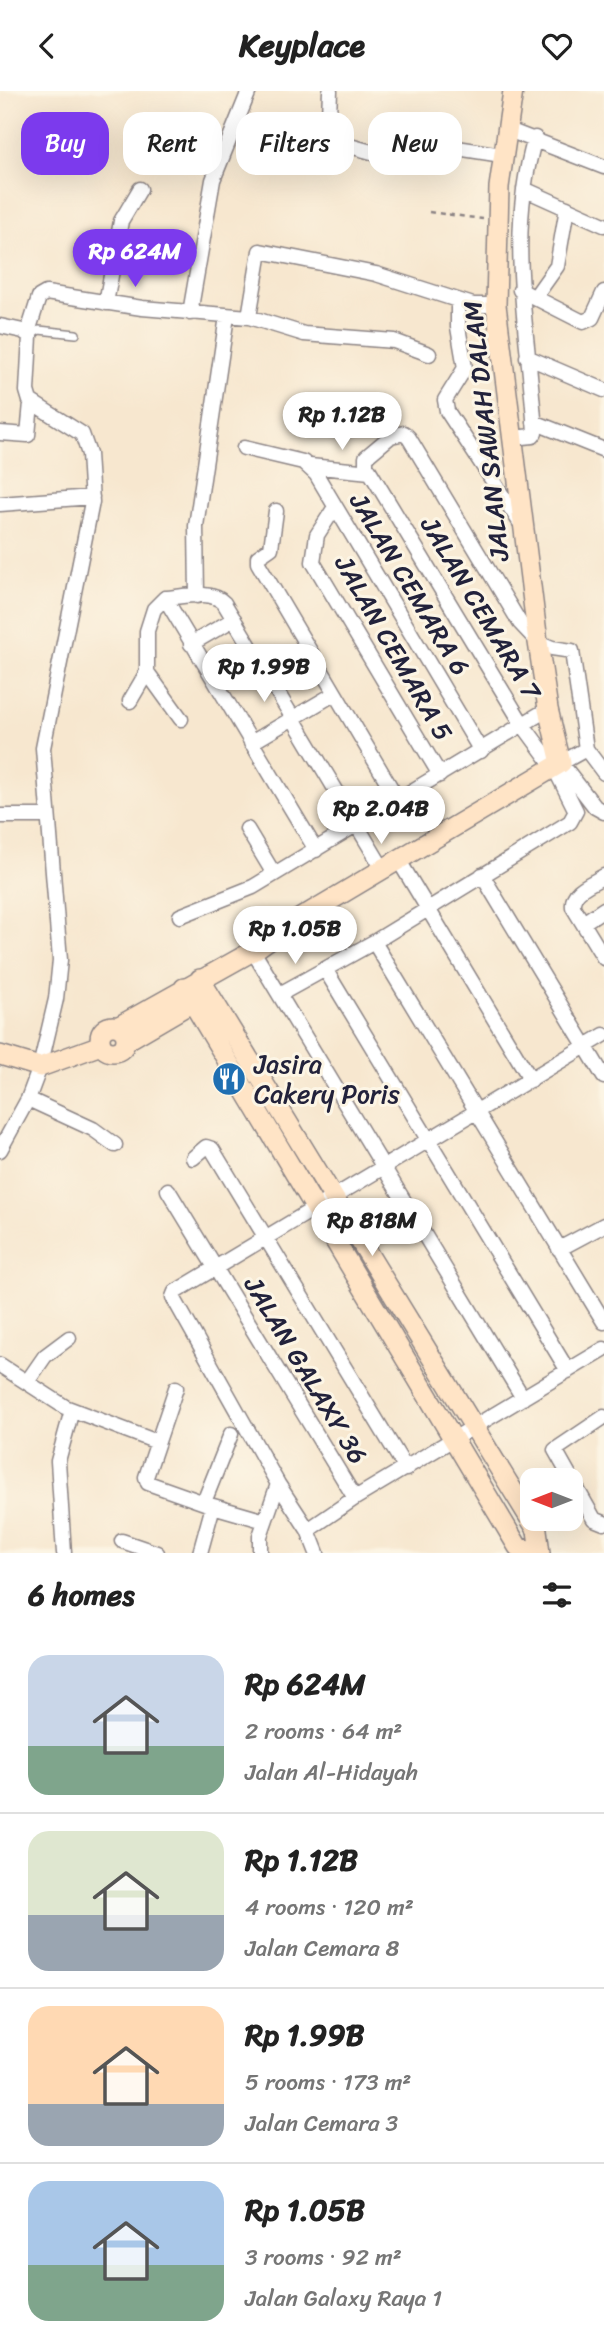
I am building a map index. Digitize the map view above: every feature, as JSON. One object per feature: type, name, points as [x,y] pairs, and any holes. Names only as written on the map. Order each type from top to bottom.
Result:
[{"type":"street","points":[[190,313],[214,180],[249,91]]},
{"type":"street","points":[[330,91],[328,141],[368,151]]},
{"type":"street","name":"JALAN SAWAH DALAM","points":[[513,91],[509,129],[502,155],[497,220],[496,305],[520,437],[521,524],[545,645],[548,709],[569,758]]},
{"type":"street","points":[[509,129],[604,167]]},
{"type":"street","points":[[520,437],[535,433],[520,290],[524,189],[531,136]]},
{"type":"street","points":[[462,149],[502,155]]},
{"type":"street","points":[[106,303],[121,221],[140,189]]},
{"type":"street","points":[[524,189],[604,225]]},
{"type":"street","points":[[535,297],[557,266],[567,208]]},
{"type":"street","points":[[249,317],[256,258],[260,251],[392,278],[473,305],[496,305]]},
{"type":"street","points":[[520,290],[588,321],[604,292]]},
{"type":"street","points":[[0,433],[28,435],[32,403],[27,391],[29,334],[39,297],[46,293],[190,313],[249,317],[304,334],[394,341],[429,354]]},
{"type":"street","points":[[458,300],[458,335],[465,368],[445,400],[447,411],[521,524]]},
{"type":"street","points":[[197,596],[196,526],[227,316]]},
{"type":"street","points":[[0,327],[29,334]]},
{"type":"street","points":[[527,357],[604,390]]},
{"type":"street","points":[[0,1150],[28,1099],[40,1067],[56,999],[60,960],[43,748],[88,535],[92,497],[89,454],[82,434],[32,403]]},
{"type":"street","points":[[534,422],[604,450]]},
{"type":"street","points":[[244,448],[310,466],[370,472],[366,457],[391,436],[406,434],[520,623],[545,645],[569,649],[573,655],[569,758],[576,811],[574,818],[374,942],[280,994]]},
{"type":"street","name":"JALAN CEMARA 6","points":[[310,466],[481,751]]},
{"type":"street","name":"JALAN CEMARA 7","points":[[370,472],[523,725],[569,758]]},
{"type":"street","points":[[0,504],[92,497]]},
{"type":"street","name":"JALAN CEMARA 5","points":[[335,507],[317,535],[313,562],[440,775]]},
{"type":"street","points":[[276,511],[271,548],[258,557],[258,563],[398,800]]},
{"type":"street","points":[[165,598],[316,850]]},
{"type":"street","points":[[130,701],[147,672],[147,631],[154,609],[165,598],[219,598],[356,824],[396,866],[426,908],[531,1080]]},
{"type":"street","points":[[191,644],[234,619]]},
{"type":"street","points":[[147,672],[181,719]]},
{"type":"street","points":[[251,743],[334,694]]},
{"type":"street","points":[[180,916],[218,903],[274,874],[548,709]]},
{"type":"street","points":[[569,758],[604,773]]},
{"type":"street","points":[[569,758],[595,807],[604,812]]},
{"type":"street","points":[[0,1055],[40,1067],[101,1045],[101,1032],[106,1027],[122,1034],[197,991],[223,967],[396,866],[569,758]]},
{"type":"street","points":[[0,816],[47,816]]},
{"type":"street","points":[[247,828],[274,874]]},
{"type":"street","points":[[482,875],[604,1077]]},
{"type":"street","points":[[604,876],[577,893],[572,900],[604,958]]},
{"type":"street","points":[[583,923],[604,909]]},
{"type":"street","points":[[374,942],[604,1322]]},
{"type":"street","points":[[253,951],[523,1398]]},
{"type":"street","points":[[325,969],[568,1371]]},
{"type":"street","points":[[197,991],[336,1197],[537,1530],[539,1553],[519,1547],[318,1207],[197,991]]},
{"type":"street","points":[[317,1553],[308,1530],[278,1484],[174,1302],[174,1292],[383,1170],[604,1035]]},
{"type":"street","points":[[28,1099],[93,1129],[115,1145]]},
{"type":"street","points":[[193,1158],[206,1147],[212,1149],[406,1469]]},
{"type":"street","name":"JALAN GALAXY 36","points":[[168,1190],[355,1498]]},
{"type":"street","points":[[559,1249],[604,1225]]},
{"type":"street","points":[[27,1382],[45,1356],[69,1338]]},
{"type":"street","points":[[308,1530],[355,1498],[604,1349]]},
{"type":"street","points":[[0,1365],[72,1410],[157,1442]]},
{"type":"street","points":[[176,1388],[146,1471],[148,1483],[265,1521]]},
{"type":"street","points":[[64,1553],[58,1461],[72,1410]]},
{"type":"street","points":[[602,1422],[555,1450],[594,1520],[604,1523]]},
{"type":"street","points":[[200,1553],[208,1504],[230,1434]]},
{"type":"street","points":[[260,1553],[260,1536],[278,1484]]},
{"type":"street","points":[[122,1541],[158,1553]]},
{"type":"lane","points":[[29,334],[40,330],[76,334]]},
{"type":"path","points":[[429,212],[497,220]]},
{"type":"place","name":"Jasira Cakery Poris","points":[[229,1079]]}]
